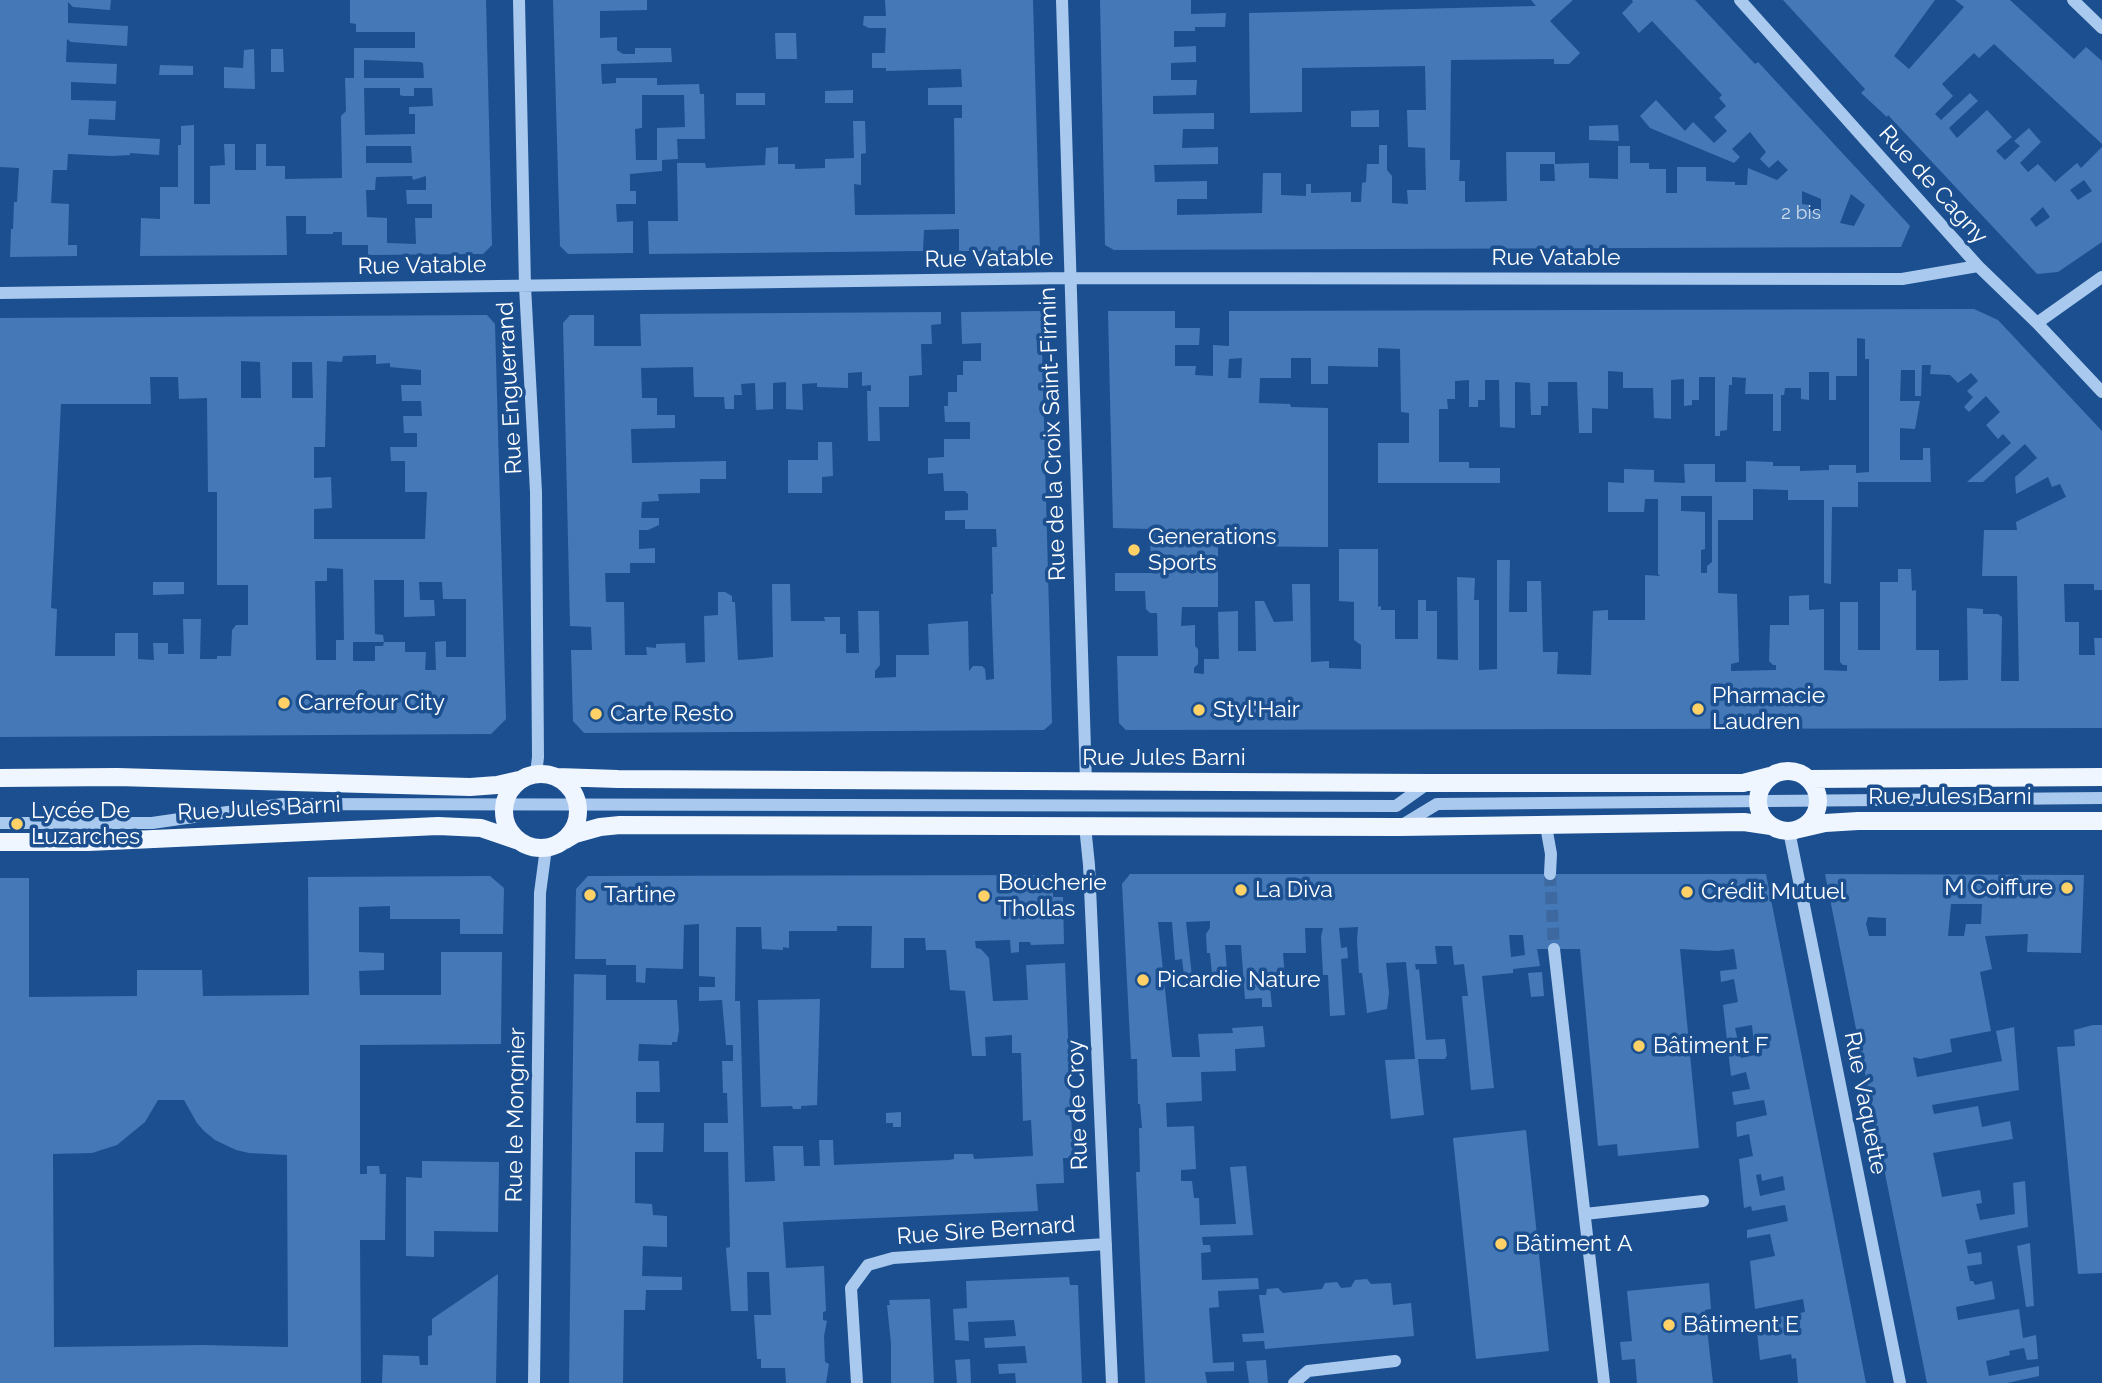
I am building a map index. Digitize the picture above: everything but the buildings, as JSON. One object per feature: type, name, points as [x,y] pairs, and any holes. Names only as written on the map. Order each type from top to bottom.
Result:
[{"type":"main road","name":"Rue Jules Barni","points":[[0,778],[117,777],[470,787],[497,785],[527,777],[1428,783],[1743,783],[1778,772],[1794,771],[1809,779],[2102,777]]},
{"type":"main road","points":[[1770,776],[1761,788],[1758,802],[1764,819],[1771,826]]},
{"type":"main road","points":[[519,841],[506,824],[504,804],[512,788],[527,777]]},
{"type":"main road","points":[[557,777],[572,790],[578,804],[575,826],[565,840]]},
{"type":"main road","points":[[545,848],[587,830],[620,825],[1399,827],[1744,821],[1794,830],[1809,823],[1815,814],[1818,801],[1816,789],[1809,779]]},
{"type":"main road","name":"Rue Jules Barni","points":[[1794,830],[1825,823],[1858,821],[2102,821]]},
{"type":"main road","name":"Rue Jules Barni","points":[[0,842],[88,842],[438,826],[481,828],[531,847],[545,848]]},
{"type":"street","name":"Rue Enguerrand","points":[[519,0],[526,286],[536,492],[538,757],[527,777]]},
{"type":"street","name":"Rue de la Croix Saint-Firmin","points":[[1062,0],[1086,782]]},
{"type":"street","name":"Rue de Cagny","points":[[1740,0],[1978,266],[2102,392]]},
{"type":"street","points":[[2073,0],[2102,28]]},
{"type":"street","name":"Rue Vatable","points":[[0,293],[1069,278],[1902,279],[1978,266]]},
{"type":"street","points":[[2037,323],[2102,277]]},
{"type":"street","points":[[0,823],[152,823],[283,804],[1396,806],[1428,783]]},
{"type":"street","points":[[1399,827],[1437,804],[2102,798]]},
{"type":"street","name":"Rue de Croy","points":[[1085,826],[1089,856],[1112,1383]]},
{"type":"street","points":[[1546,826],[1551,854],[1550,874]]},
{"type":"street","name":"Rue Vaquette","points":[[1794,830],[1900,1383]]},
{"type":"street","name":"Rue le Mongnier","points":[[534,1383],[540,893],[545,848]]},
{"type":"street","points":[[1554,949],[1604,1383]]},
{"type":"street","points":[[1585,1214],[1703,1201]]},
{"type":"street","name":"Rue Sire Bernard","points":[[857,1383],[851,1288],[868,1265],[893,1258],[1105,1244]]},
{"type":"street","points":[[1294,1383],[1308,1371],[1395,1361]]},
{"type":"tunnel","points":[[1550,874],[1554,949]]},
{"type":"place","name":"Generations Sports","points":[[1134,550]]},
{"type":"place","name":"Carrefour City","points":[[284,703]]},
{"type":"place","name":"Pharmacie Laudren","points":[[1698,709]]},
{"type":"place","name":"Styl'Hair","points":[[1199,710]]},
{"type":"place","name":"Carte Resto","points":[[596,714]]},
{"type":"place","name":"Lycée De Luzarches","points":[[17,824]]},
{"type":"place","name":"M Coiffure","points":[[2067,888]]},
{"type":"place","name":"La Diva","points":[[1241,890]]},
{"type":"place","name":"Crédit Mutuel","points":[[1687,892]]},
{"type":"place","name":"Tartine","points":[[590,895]]},
{"type":"place","name":"Boucherie Thollas","points":[[984,896]]},
{"type":"place","name":"Picardie Nature","points":[[1143,980]]},
{"type":"place","name":"Bâtiment F","points":[[1639,1046]]},
{"type":"place","name":"Bâtiment A","points":[[1501,1244]]},
{"type":"place","name":"Bâtiment E","points":[[1669,1325]]}]
